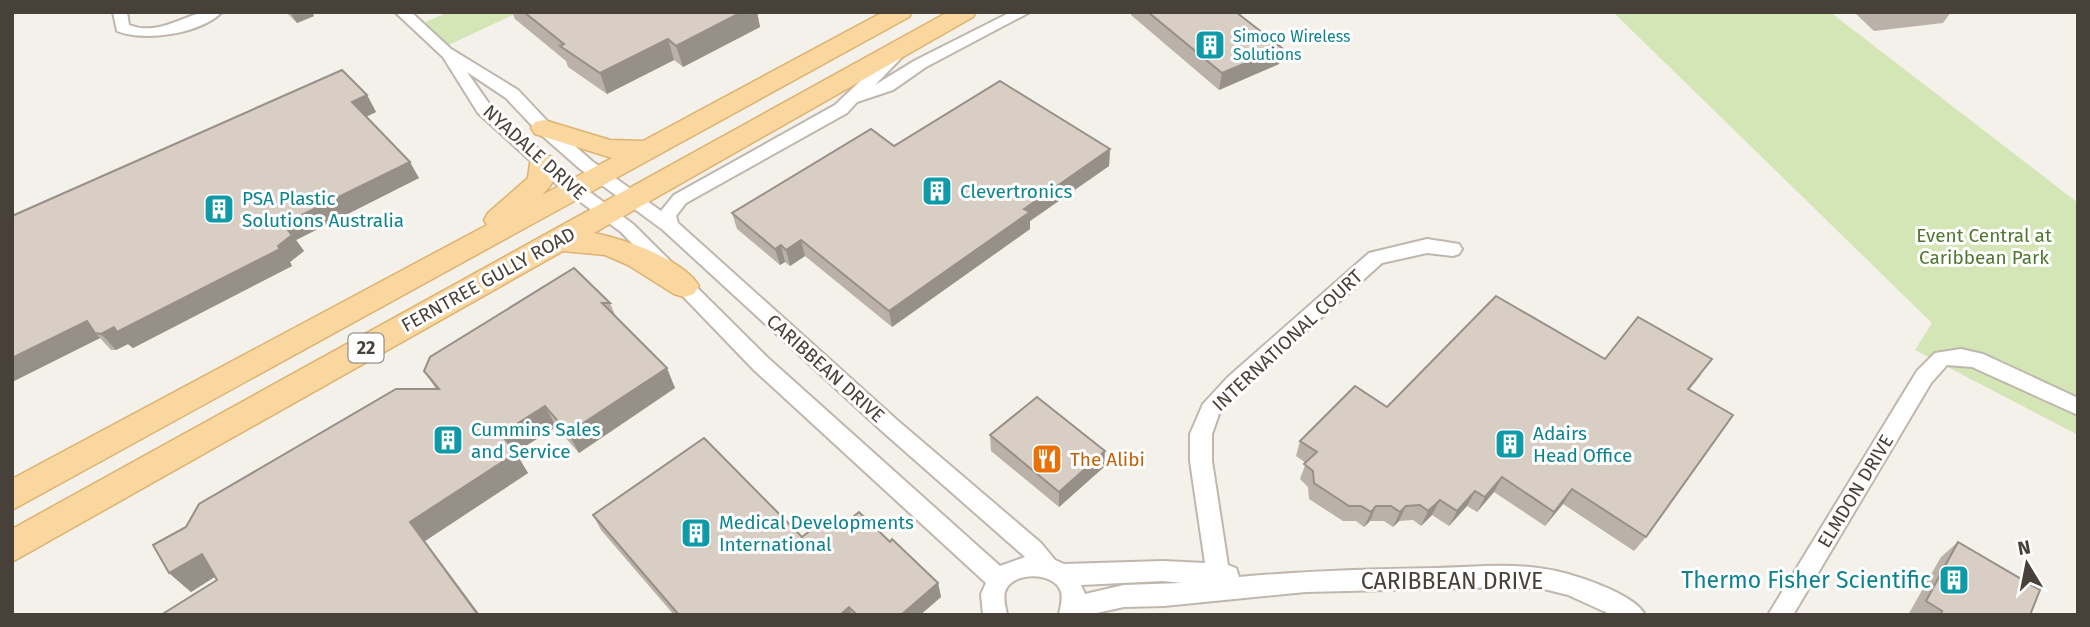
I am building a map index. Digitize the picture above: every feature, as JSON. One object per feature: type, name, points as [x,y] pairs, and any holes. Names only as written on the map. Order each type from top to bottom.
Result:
[{"type":"main road","name":"FERNTREE GULLY ROAD","points":[[12,496],[901,12]]},
{"type":"main road","name":"FERNTREE GULLY ROAD","points":[[12,547],[738,137],[965,12]]},
{"type":"main road","points":[[544,128],[608,149],[647,150]]},
{"type":"main road","points":[[464,251],[541,181],[543,163]]},
{"type":"main road","points":[[555,242],[586,241],[612,246],[645,260],[684,286]]},
{"type":"street","points":[[120,12],[122,28],[136,34],[175,27],[215,12]]},
{"type":"street","name":"NYADALE DRIVE","points":[[402,12],[446,52],[512,94],[544,128],[600,176]]},
{"type":"street","points":[[853,98],[887,86],[915,66],[1023,12]]},
{"type":"street","points":[[669,226],[669,212],[686,195],[841,109],[913,40]]},
{"type":"street","name":"NYADALE DRIVE","points":[[446,52],[484,108],[575,191],[605,213]]},
{"type":"street","points":[[738,137],[803,131]]},
{"type":"street","name":"CARIBBEAN DRIVE","points":[[600,176],[669,226],[1054,571],[1163,571],[1219,581],[1544,579],[1592,593],[1633,615]]},
{"type":"street","name":"CARIBBEAN DRIVE","points":[[605,213],[627,228],[761,364],[999,580]]},
{"type":"street","name":"INTERNATIONAL COURT","points":[[1219,581],[1201,460],[1201,434],[1210,410],[1243,376],[1376,258],[1427,246],[1453,249]]},
{"type":"street","name":"ELMDON DRIVE","points":[[1780,615],[1930,368],[1942,358],[1961,357],[1976,360],[2078,407]]},
{"type":"street","points":[[991,613],[992,597],[999,580],[1022,565],[1054,571],[1073,596],[1072,611]]},
{"type":"street","name":"CARIBBEAN DRIVE","points":[[1072,611],[1124,596],[1164,595],[1219,581]]},
{"type":"green space","points":[[449,12],[519,12],[442,48],[416,26]]},
{"type":"green space","name":"Event Central at Caribbean Park","points":[[1613,12],[1830,12],[2078,203],[2078,435],[1915,350],[1932,323]]},
{"type":"building","points":[[524,12],[742,12],[676,46],[668,39],[600,73],[560,46],[564,44]]},
{"type":"building","points":[[1148,12],[1236,12],[1282,48],[1222,73]]},
{"type":"building","name":"PSA Plastic Solutions Australia","points":[[342,70],[367,95],[352,102],[410,162],[283,224],[292,235],[278,246],[280,249],[117,332],[114,327],[101,334],[95,333],[87,321],[12,358],[12,216]]},
{"type":"building","name":"Clevertronics","points":[[1000,81],[1110,149],[1024,209],[1030,212],[889,311],[801,240],[786,250],[781,245],[775,249],[732,213],[871,129],[894,146]]},
{"type":"building","name":"Cummins Sales and Service","points":[[574,268],[610,303],[602,303],[667,368],[568,433],[545,406],[501,434],[516,453],[410,522],[478,615],[161,615],[217,580],[202,554],[169,573],[153,545],[186,527],[199,504],[396,389],[439,389],[424,371],[430,357]]},
{"type":"building","name":"Adairs Head Office","points":[[1496,296],[1605,359],[1638,317],[1712,359],[1688,389],[1733,415],[1646,537],[1572,489],[1554,512],[1502,477],[1485,497],[1475,491],[1457,511],[1440,500],[1428,511],[1420,505],[1406,506],[1400,512],[1391,506],[1376,506],[1371,512],[1361,506],[1349,506],[1314,483],[1313,471],[1304,464],[1317,452],[1300,441],[1355,386],[1387,407]]},
{"type":"building","name":"The Alibi","points":[[1037,397],[1105,451],[1059,492],[990,435]]},
{"type":"building","name":"Medical Developments International","points":[[704,438],[802,537],[816,526],[848,521],[859,512],[938,583],[901,615],[857,615],[849,607],[840,615],[679,615],[593,515]]},
{"type":"building","points":[[1958,542],[2040,590],[2030,615],[1941,615],[1942,611],[1926,601]]},
{"type":"place","name":"Simoco Wireless Solutions","points":[[1210,45]]},
{"type":"place","name":"Clevertronics","points":[[937,191]]},
{"type":"place","name":"PSA Plastic Solutions Australia","points":[[219,209]]},
{"type":"place","name":"Cummins Sales and Service","points":[[448,440]]},
{"type":"place","name":"Adairs Head Office","points":[[1510,444]]},
{"type":"place","name":"The Alibi","points":[[1047,459]]},
{"type":"place","name":"Medical Developments International","points":[[696,533]]},
{"type":"place","name":"Thermo Fisher Scientific","points":[[1954,580]]}]
